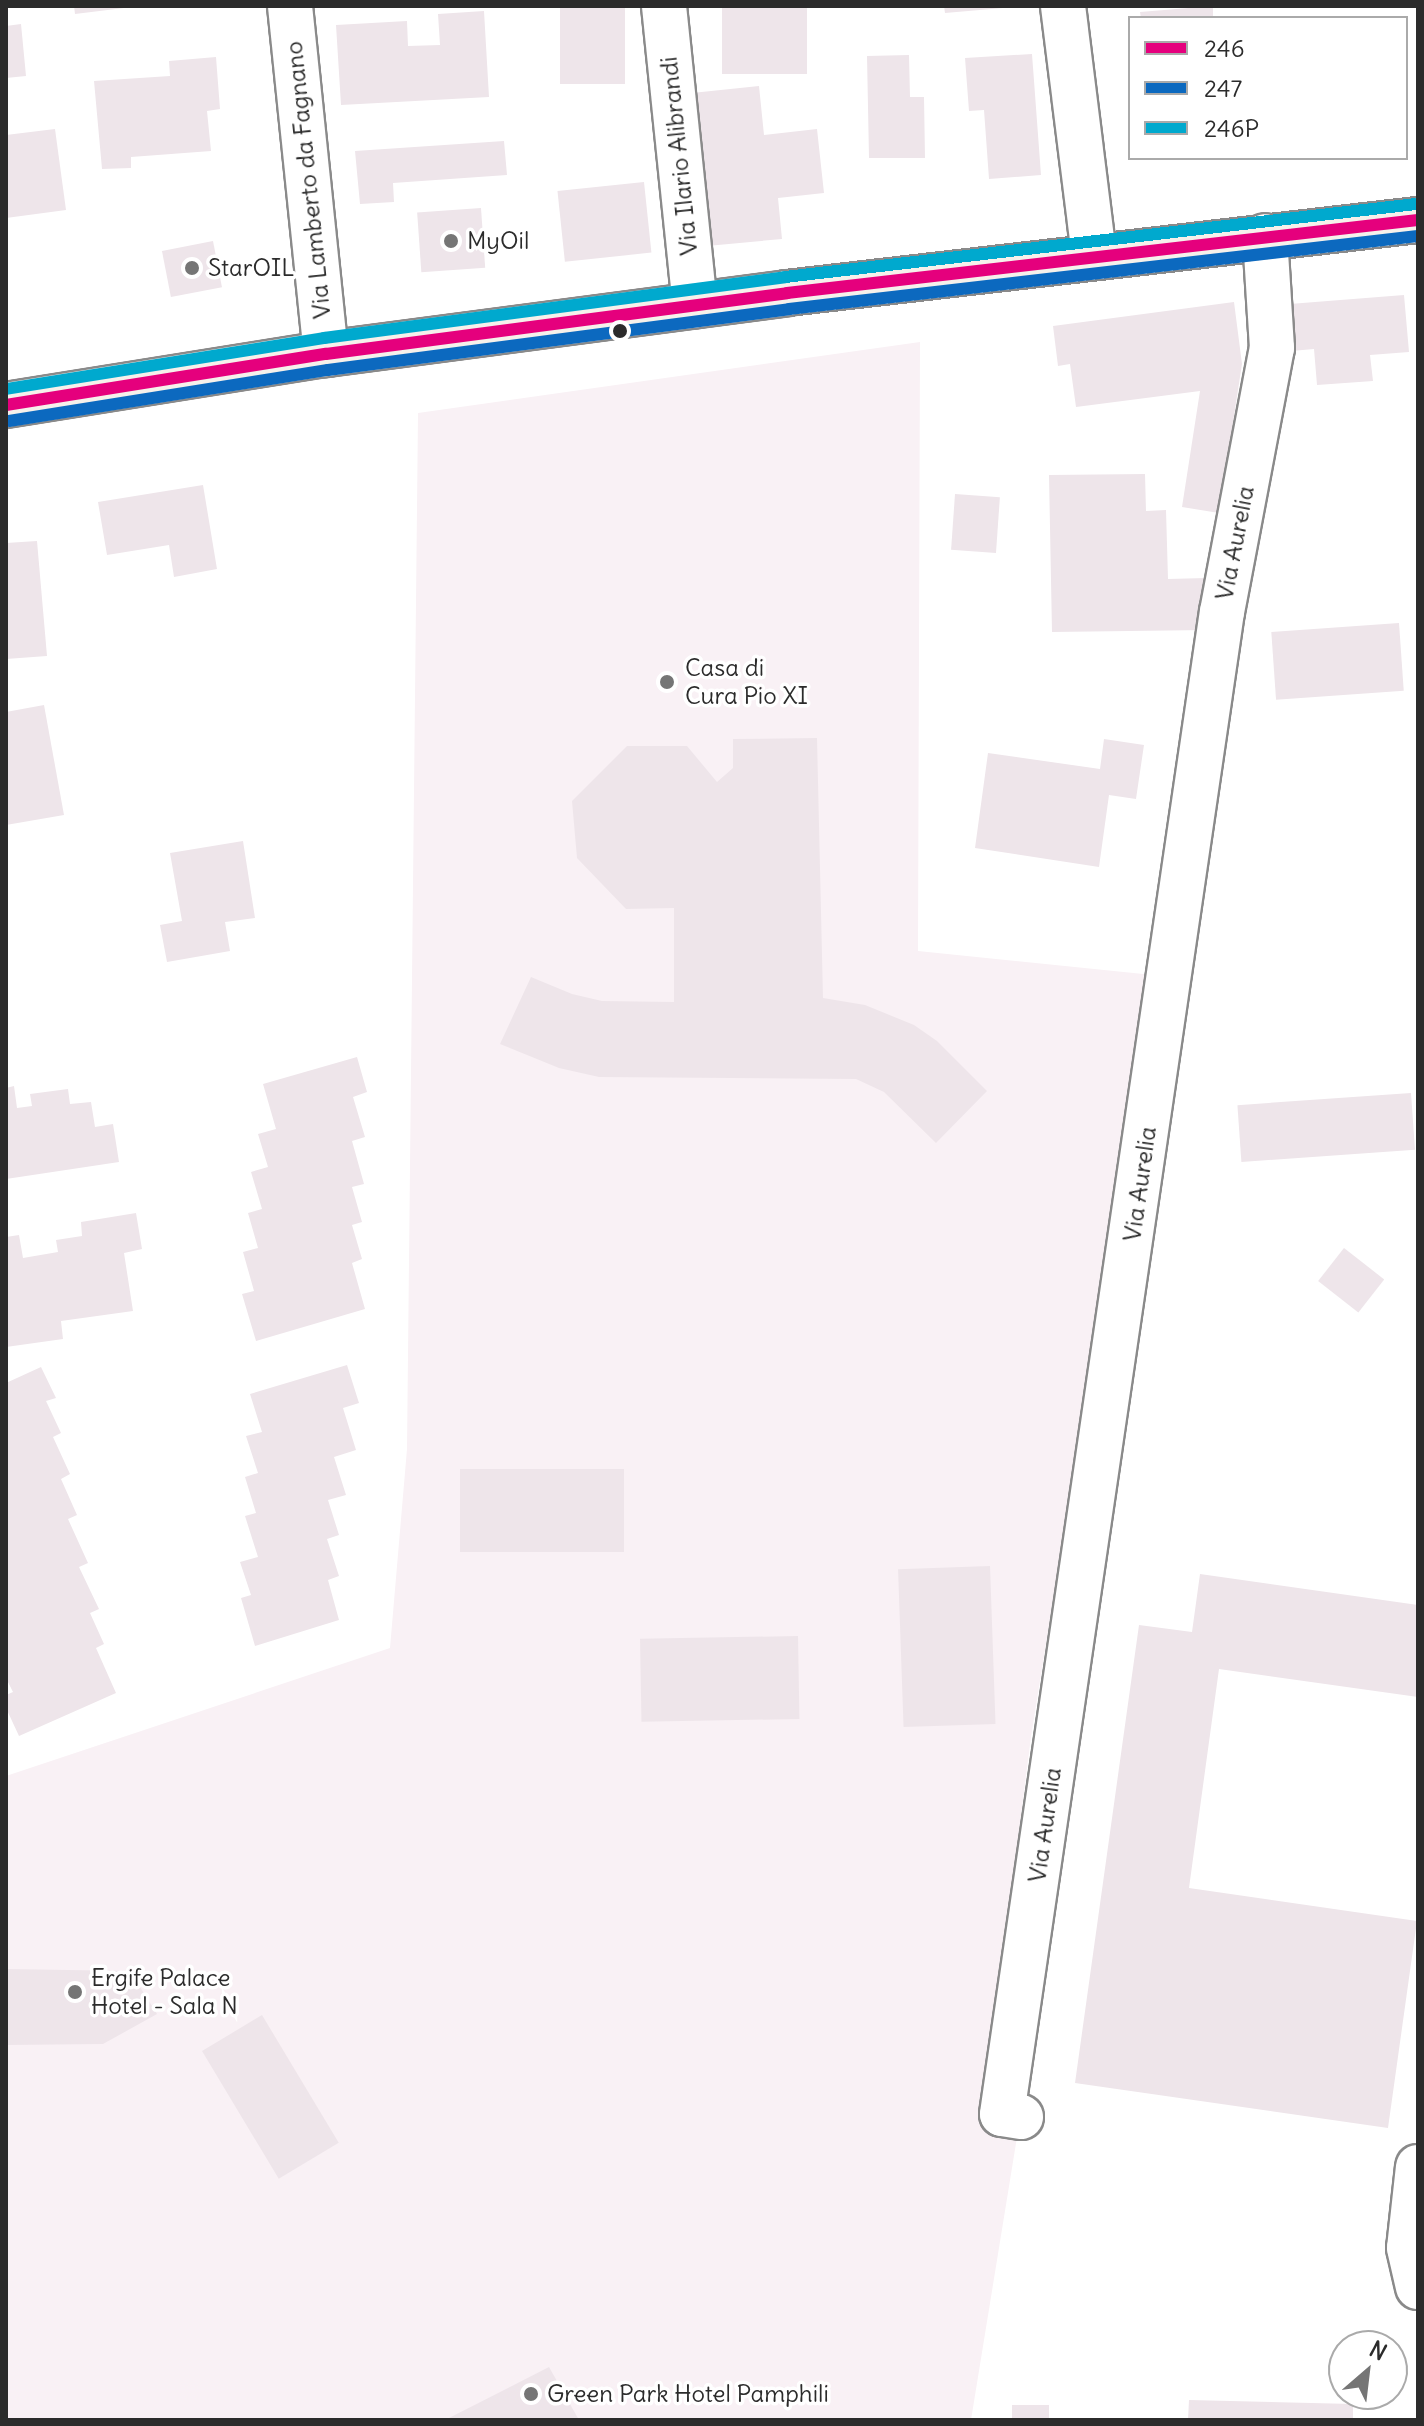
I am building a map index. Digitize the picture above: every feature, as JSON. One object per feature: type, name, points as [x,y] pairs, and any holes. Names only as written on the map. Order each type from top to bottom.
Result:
[{"type":"main road","points":[[6,405],[326,354],[695,305],[1094,255],[1418,220]]},
{"type":"street","name":"Via Lamberto da Fagnano","points":[[290,6],[326,354]]},
{"type":"street","name":"Via Ilario Alibrandi","points":[[664,6],[695,305]]},
{"type":"street","points":[[1063,6],[1094,255]]},
{"type":"street","name":"Via Aurelia","points":[[1021,2117],[1002,2114],[1222,612],[1272,348],[1265,236]]},
{"type":"street","points":[[6,390],[82,392]]},
{"type":"street","points":[[1418,2167],[1409,2248],[1418,2287]]},
{"type":"shaded area","points":[[920,342],[918,951],[1153,975],[1031,1737],[983,2112],[1018,2131],[971,2420],[6,2420],[6,1776],[390,1648],[407,1449],[418,413]]},
{"type":"building","points":[[74,6],[124,6],[124,8],[75,14]]},
{"type":"building","points":[[560,6],[625,6],[625,84],[560,84]]},
{"type":"building","points":[[722,6],[807,6],[807,74],[722,74]]},
{"type":"building","points":[[944,6],[1003,6],[1003,8],[945,13]]},
{"type":"building","points":[[1213,6],[1213,16],[1141,16],[1140,12]]},
{"type":"building","points":[[484,11],[489,97],[341,105],[336,25],[407,21],[408,46],[440,45],[438,14]]},
{"type":"building","points":[[21,24],[26,76],[6,78],[6,26]]},
{"type":"building","points":[[1032,54],[1041,175],[989,179],[984,110],[969,111],[965,58]]},
{"type":"building","points":[[909,55],[910,97],[924,97],[925,158],[869,158],[867,56]]},
{"type":"building","points":[[216,57],[220,109],[207,111],[211,151],[131,157],[131,168],[102,169],[94,81],[170,76],[169,61]]},
{"type":"building","points":[[759,86],[764,135],[817,129],[824,193],[778,198],[782,239],[707,246],[692,93]]},
{"type":"building","points":[[55,129],[66,210],[6,218],[6,135]]},
{"type":"building","points":[[504,141],[507,175],[393,183],[394,202],[360,204],[355,151]]},
{"type":"building","points":[[644,182],[651,253],[565,262],[557,191]]},
{"type":"building","name":"MyOil","points":[[481,208],[485,268],[421,272],[417,212]]},
{"type":"building","name":"StarOIL","points":[[213,241],[222,287],[171,297],[162,251]]},
{"type":"building","points":[[1404,295],[1409,352],[1370,355],[1373,381],[1317,385],[1314,349],[1280,352],[1277,305]]},
{"type":"building","points":[[1234,302],[1242,364],[1219,513],[1182,507],[1200,391],[1076,407],[1070,364],[1058,366],[1053,326]]},
{"type":"building","points":[[1145,474],[1146,511],[1166,510],[1168,579],[1206,578],[1207,630],[1052,632],[1049,475]]},
{"type":"building","points":[[203,485],[217,569],[174,577],[169,545],[107,555],[98,502]]},
{"type":"building","points":[[955,494],[1000,497],[996,553],[951,550]]},
{"type":"building","points":[[37,541],[47,656],[6,659],[6,543]]},
{"type":"building","points":[[1399,623],[1404,691],[1276,700],[1271,632]]},
{"type":"building","points":[[44,705],[64,815],[6,825],[6,712]]},
{"type":"building","points":[[817,738],[823,998],[865,1005],[914,1025],[937,1041],[987,1091],[936,1143],[884,1092],[856,1079],[599,1077],[559,1068],[500,1044],[531,977],[572,994],[602,1001],[674,1002],[674,908],[626,909],[577,858],[572,801],[627,746],[687,746],[717,782],[733,768],[733,739]]},
{"type":"building","points":[[1104,739],[1144,745],[1136,799],[1109,795],[1099,867],[975,848],[988,753],[1100,769]]},
{"type":"building","points":[[243,841],[255,918],[225,922],[230,951],[167,962],[160,925],[182,921],[170,853]]},
{"type":"building","points":[[357,1057],[367,1092],[353,1097],[365,1137],[352,1141],[364,1184],[352,1187],[362,1222],[352,1225],[362,1259],[352,1263],[365,1309],[256,1341],[242,1294],[254,1291],[243,1252],[258,1248],[248,1213],[262,1209],[251,1172],[268,1167],[258,1134],[276,1129],[263,1084]]},
{"type":"building","points":[[14,1086],[17,1108],[32,1106],[30,1094],[68,1089],[70,1104],[91,1102],[95,1127],[113,1124],[119,1162],[6,1179],[6,1088]]},
{"type":"building","points":[[1411,1093],[1415,1150],[1241,1162],[1237,1105]]},
{"type":"building","points":[[136,1213],[142,1249],[124,1253],[133,1311],[61,1321],[63,1339],[6,1347],[6,1237],[19,1235],[23,1258],[58,1252],[56,1240],[82,1236],[81,1222]]},
{"type":"building","points":[[1344,1248],[1384,1279],[1358,1312],[1318,1281]]},
{"type":"building","points":[[347,1365],[359,1403],[343,1408],[356,1450],[334,1457],[346,1495],[328,1500],[339,1535],[327,1539],[339,1576],[328,1580],[339,1620],[255,1646],[241,1598],[251,1595],[240,1562],[258,1557],[245,1516],[256,1513],[245,1477],[258,1473],[246,1436],[262,1432],[250,1394]]},
{"type":"building","points":[[41,1367],[56,1398],[46,1401],[61,1433],[53,1437],[70,1474],[61,1479],[77,1515],[68,1519],[88,1563],[79,1567],[99,1609],[90,1613],[104,1644],[96,1648],[116,1693],[19,1736],[6,1708],[6,1695],[13,1692],[6,1678],[6,1383]]},
{"type":"building","points":[[460,1469],[624,1469],[624,1552],[460,1552]]},
{"type":"building","points":[[990,1566],[996,1724],[904,1727],[898,1569]]},
{"type":"building","points":[[1200,1574],[1418,1605],[1418,1697],[1219,1669],[1189,1888],[1417,1921],[1388,2128],[1075,2083],[1139,1625],[1192,1632]]},
{"type":"building","points":[[798,1636],[799,1719],[641,1722],[640,1639]]},
{"type":"building","name":"Ergife Palace Hotel - Sala N","points":[[6,1969],[130,1971],[157,2014],[103,2044],[6,2045]]},
{"type":"building","points":[[262,2015],[339,2143],[279,2179],[202,2051]]},
{"type":"building","name":"Green Park Hotel Pamphili","points":[[549,2367],[579,2420],[445,2420]]},
{"type":"building","points":[[1189,2400],[1328,2403],[1328,2410],[1353,2410],[1353,2420],[1188,2420]]},
{"type":"building","points":[[1012,2405],[1049,2405],[1049,2420],[1012,2420]]},
{"type":"transit line","name":"246P","points":[[6,389],[324,338],[785,277],[1416,204]]},
{"type":"transit line","name":"246","points":[[6,405],[326,354],[787,293],[1418,220]]},
{"type":"transit line","name":"247","points":[[9,421],[328,370],[789,309],[1418,236]]},
{"type":"place","name":"MyOil","points":[[451,241]]},
{"type":"place","name":"StarOIL","points":[[192,268]]},
{"type":"place","name":"Casa di Cura Pio XI","points":[[667,682]]},
{"type":"place","name":"Ergife Palace Hotel - Sala N","points":[[75,1992]]},
{"type":"place","name":"Green Park Hotel Pamphili","points":[[531,2394]]}]
